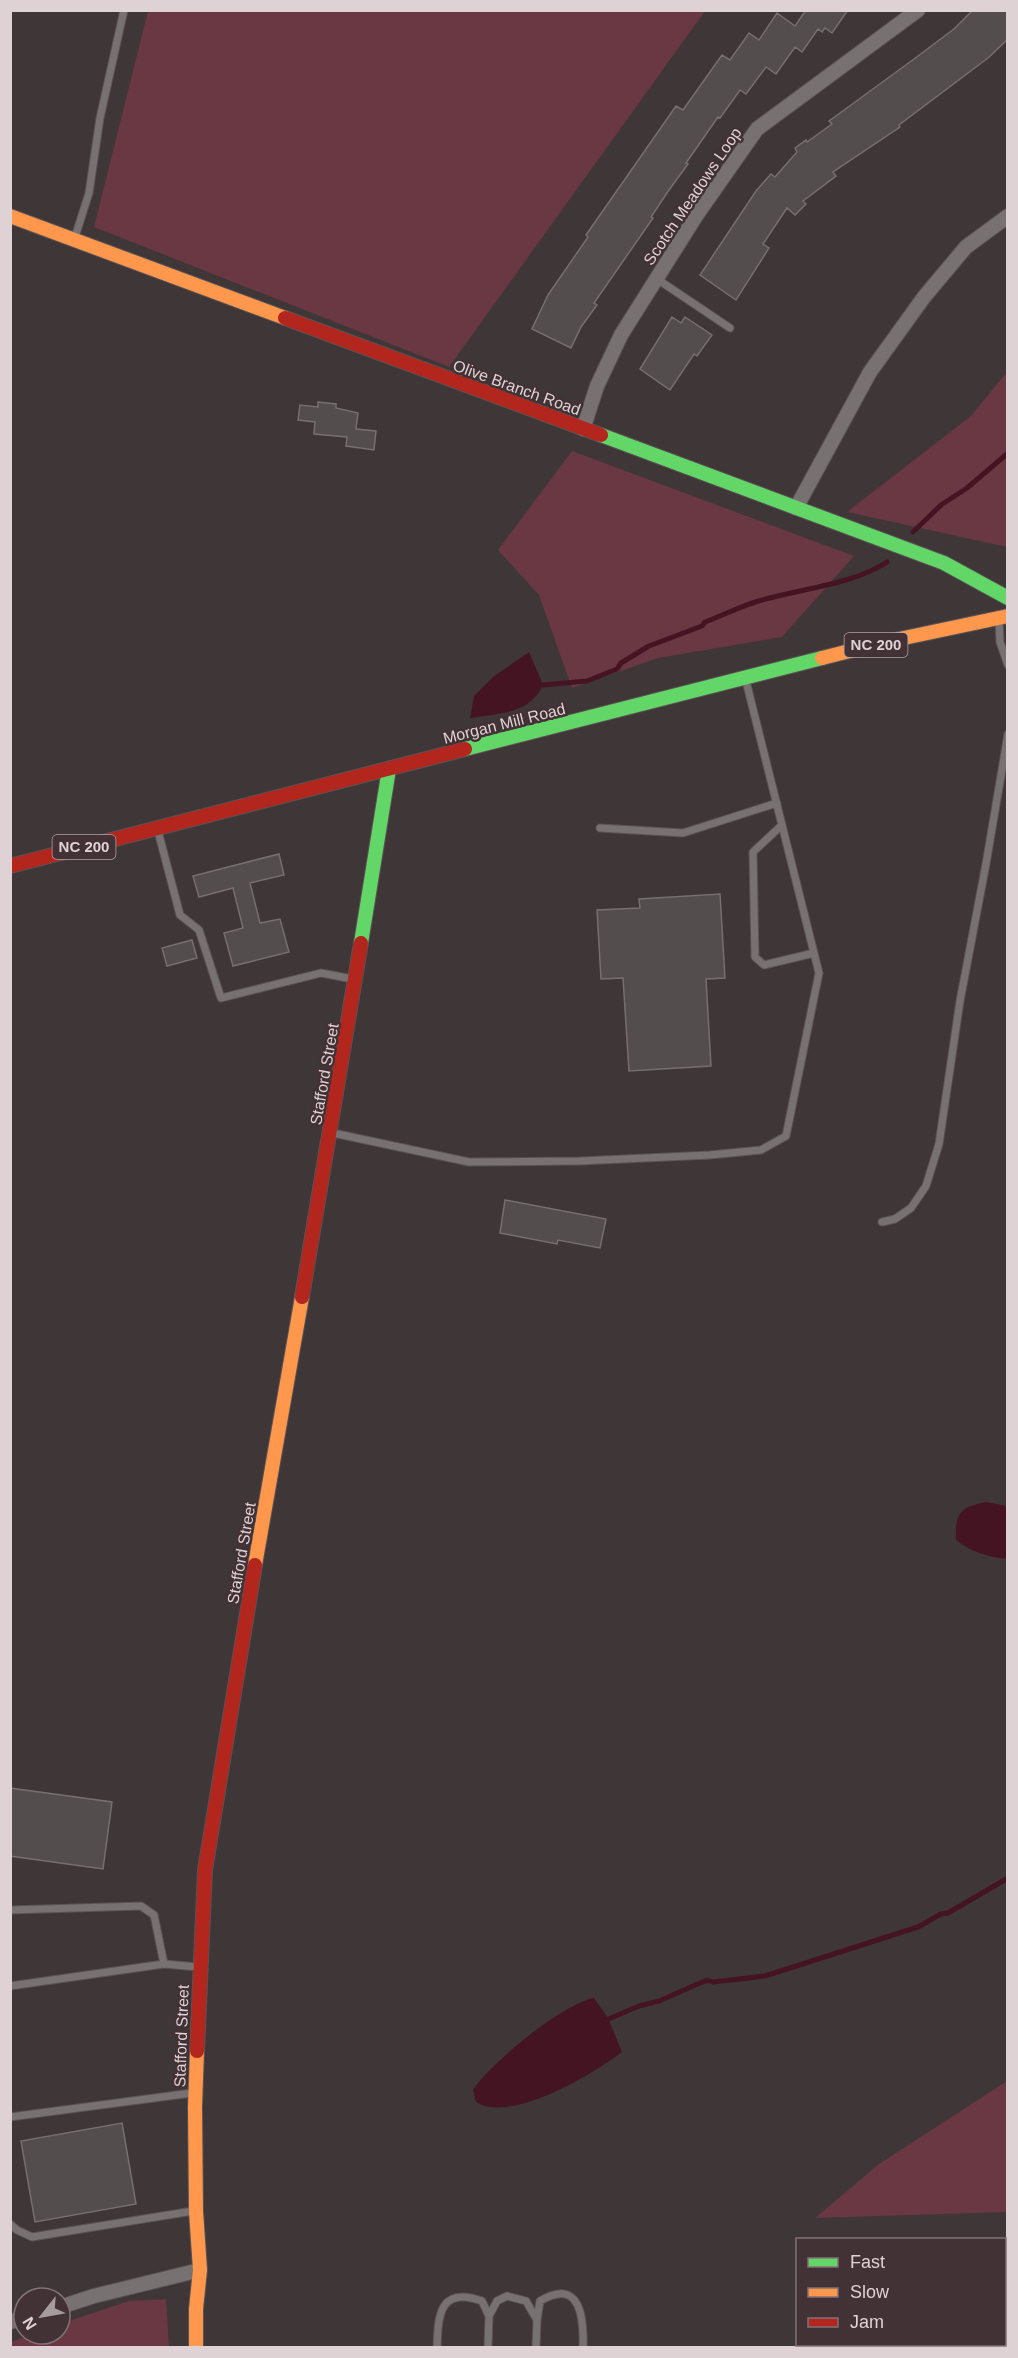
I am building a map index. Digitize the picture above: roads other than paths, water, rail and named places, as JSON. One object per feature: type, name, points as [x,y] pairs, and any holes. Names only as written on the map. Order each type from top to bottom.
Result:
[{"type":"street","name":"Scotch Meadows Loop","points":[[583,429],[597,386],[621,335],[696,216],[757,129],[918,10]]},
{"type":"street","name":"Olive Branch Road","points":[[10,216],[944,563],[1008,598]]},
{"type":"street","points":[[796,508],[870,372],[924,297],[966,247],[1008,216]]},
{"type":"street","name":"Morgan Mill Road","points":[[10,866],[932,631],[1003,617]]},
{"type":"street","name":"Stafford Street","points":[[196,2348],[196,2309],[200,2270],[196,2211],[195,2093],[205,1870],[356,979],[389,769]]},
{"type":"street","points":[[72,2303],[200,2270]]},
{"type":"lane","points":[[74,239],[89,193],[100,118],[124,10]]},
{"type":"lane","points":[[657,279],[730,328]]},
{"type":"lane","points":[[1003,617],[1000,642],[1008,665]]},
{"type":"lane","points":[[330,1133],[469,1162],[710,1155],[760,1150],[786,1136],[819,973],[746,678]]},
{"type":"lane","points":[[882,1222],[895,1220],[911,1208],[926,1186],[939,1144],[960,1002],[1008,734]]},
{"type":"lane","points":[[600,828],[683,834],[777,803]]},
{"type":"lane","points":[[782,825],[753,852],[755,957],[764,965],[814,953]]},
{"type":"lane","points":[[158,829],[180,915],[199,930],[221,998],[321,973],[356,979]]},
{"type":"lane","points":[[10,1910],[141,1906],[154,1915],[164,1964]]},
{"type":"lane","points":[[10,1986],[164,1964],[201,1967]]},
{"type":"lane","points":[[10,2117],[195,2093]]},
{"type":"lane","points":[[10,2224],[32,2237],[196,2211]]},
{"type":"lane","points":[[536,2348],[540,2301],[554,2292],[567,2294],[575,2302],[584,2321],[583,2348]]},
{"type":"lane","points":[[437,2348],[440,2314],[445,2302],[453,2297],[466,2295],[482,2301],[489,2316]]},
{"type":"lane","points":[[488,2348],[489,2316],[497,2301],[507,2296],[526,2301],[537,2320]]},
{"type":"waterway","points":[[913,532],[941,505],[967,488],[1008,453]]},
{"type":"waterway","points":[[543,685],[587,681],[617,669],[621,663],[649,646],[702,626],[705,622],[741,607],[843,581],[887,562]]},
{"type":"waterway","points":[[604,2021],[707,1980],[713,1982],[765,1976],[918,1927],[941,1914],[948,1913],[1008,1878]]}]
